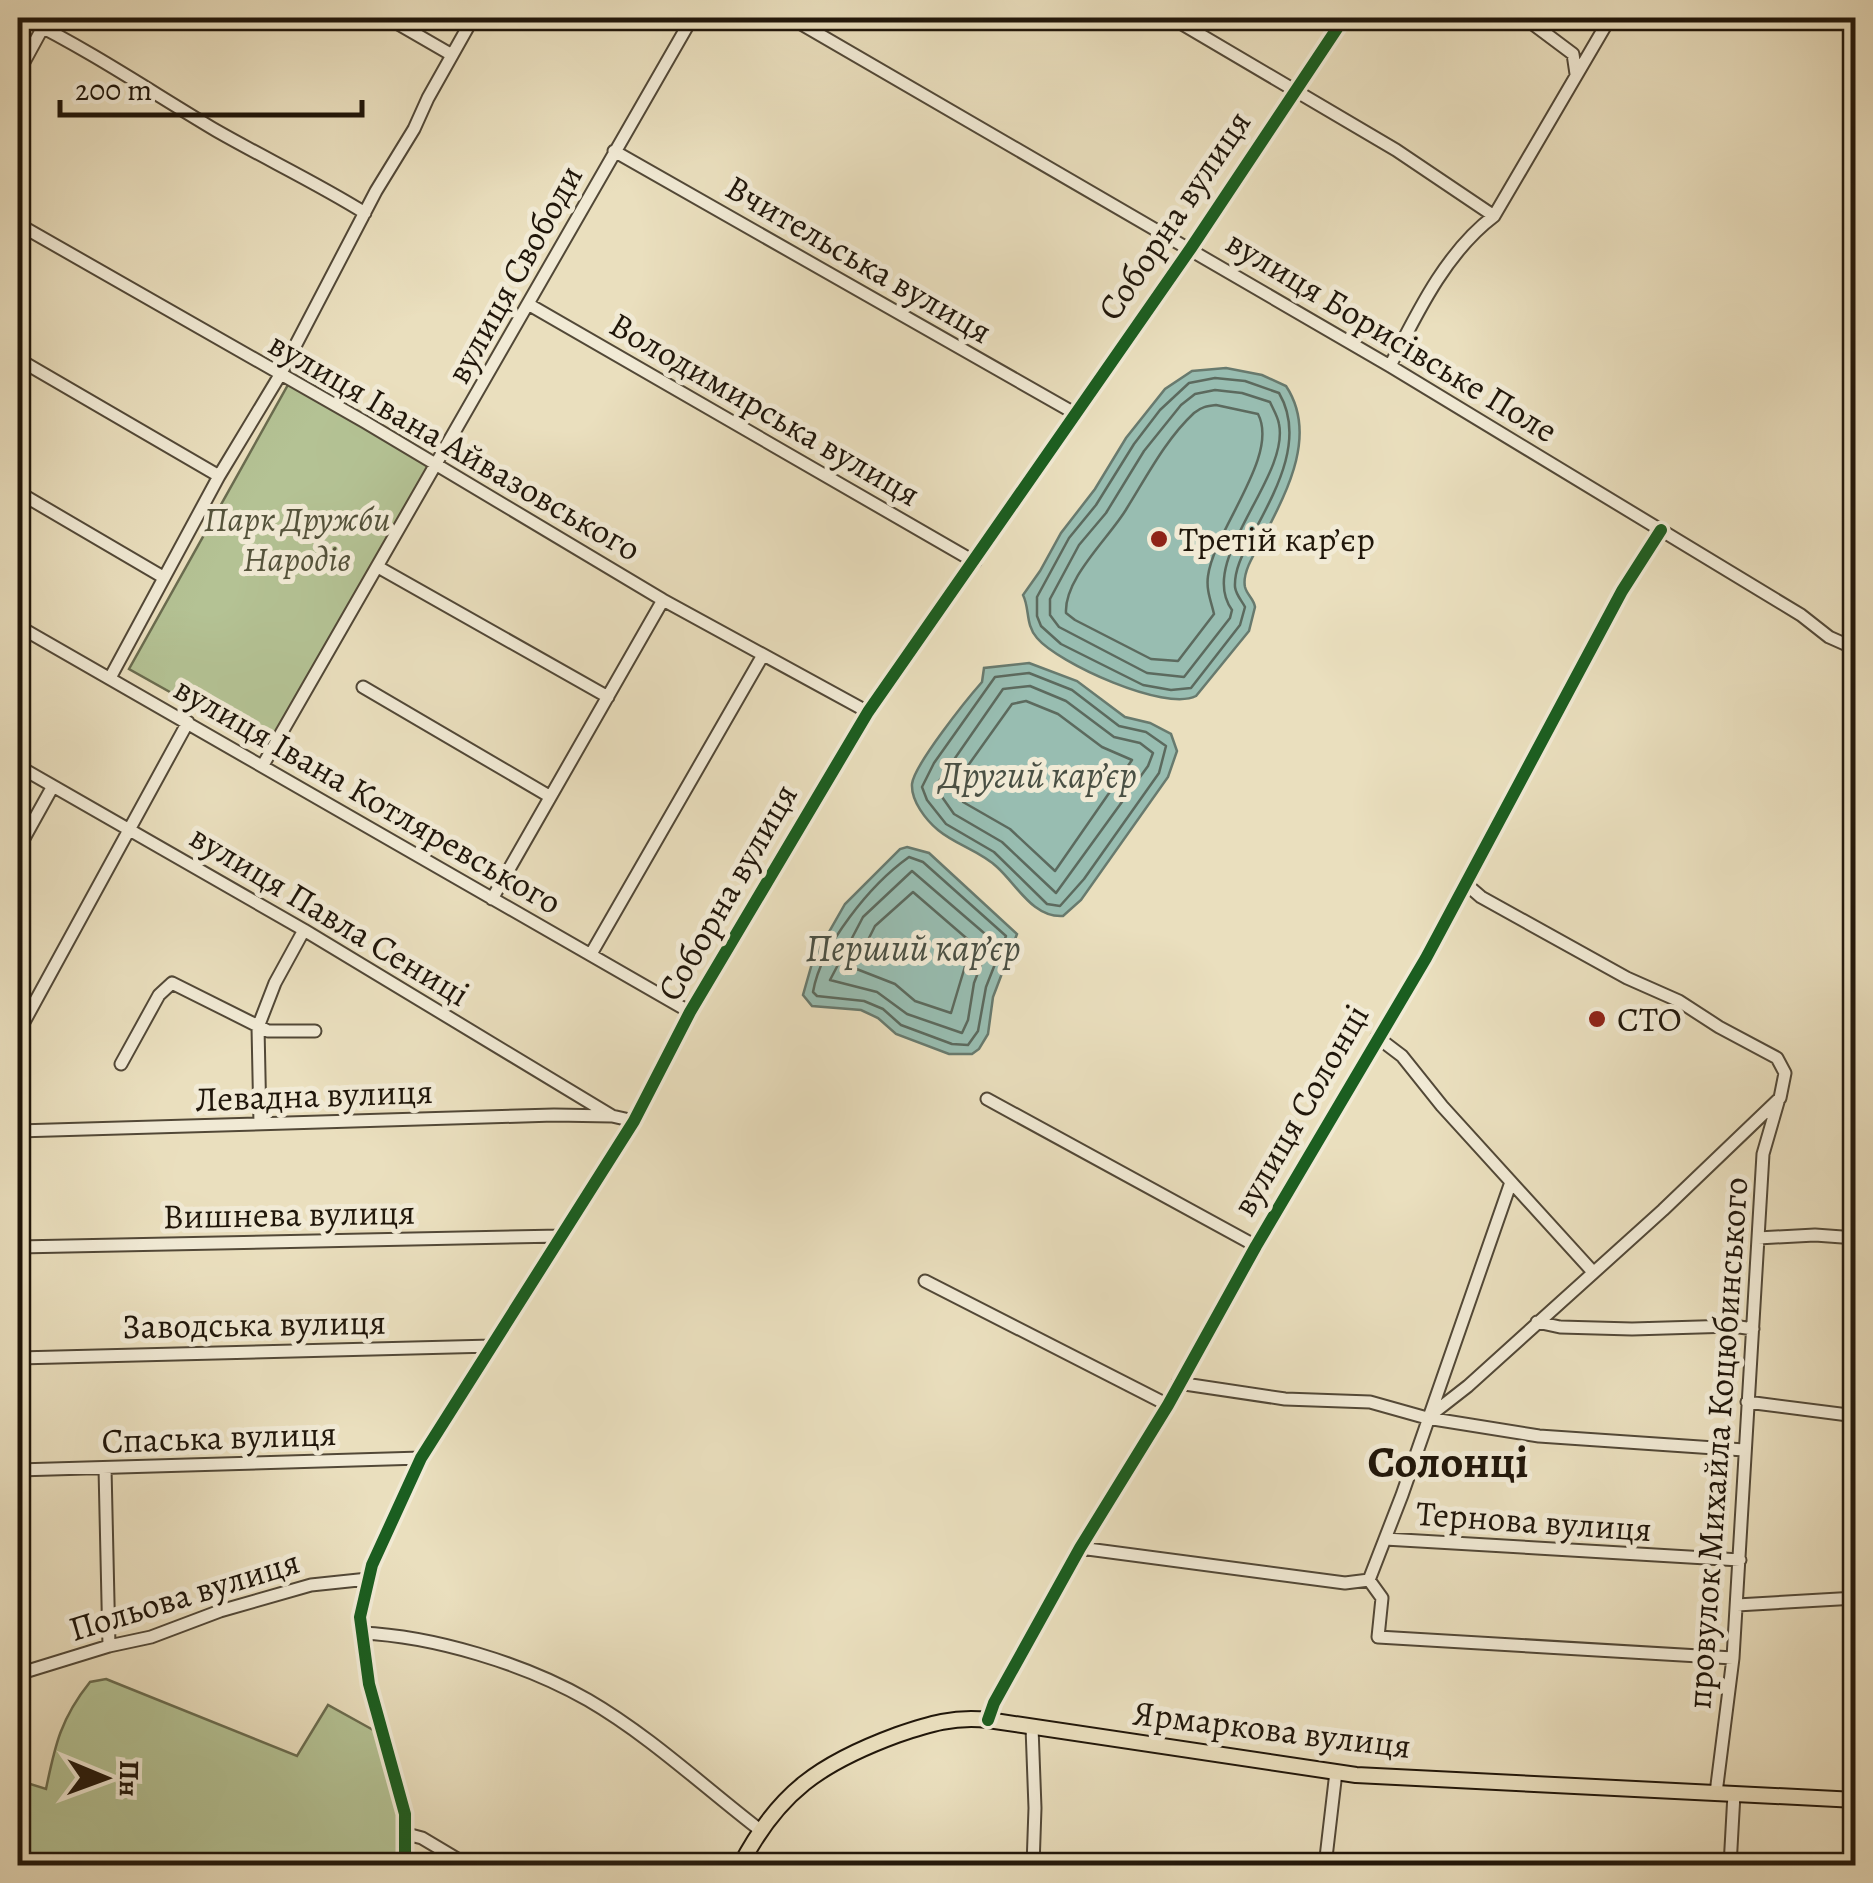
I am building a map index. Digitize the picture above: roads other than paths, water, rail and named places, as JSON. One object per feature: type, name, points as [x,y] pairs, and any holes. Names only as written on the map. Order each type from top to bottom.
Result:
[{"type":"main road","name":"Ярмаркова вулиця","points":[[740,1866],[760,1830],[795,1788],[842,1757],[944,1720],[988,1720],[1336,1772],[1856,1800]]},
{"type":"street","points":[[24,18],[46,22],[285,170],[365,213]]},
{"type":"street","points":[[388,18],[452,55]]},
{"type":"street","points":[[110,678],[473,18]]},
{"type":"street","name":"вулиця Свободи","points":[[264,766],[692,18]]},
{"type":"street","name":"вулиця Борисівське Поле","points":[[791,18],[1191,248],[1662,530],[1828,637],[1856,648]]},
{"type":"street","points":[[1172,18],[1296,89],[1494,216]]},
{"type":"street","name":"Соборна вулиця","points":[[405,1866],[407,1834],[403,1803],[369,1684],[361,1608],[380,1544],[422,1458],[634,1120],[690,1012],[868,712],[976,562],[1344,18]]},
{"type":"street","points":[[1525,18],[1573,54],[1576,76]]},
{"type":"street","points":[[1390,366],[1431,290],[1472,233],[1494,216],[1610,18]]},
{"type":"street","points":[[18,74],[46,22]]},
{"type":"street","name":"Вчительська вулиця","points":[[614,151],[1076,414]]},
{"type":"street","name":"вулиця Івана Айвазовського","points":[[18,224],[663,600],[868,712]]},
{"type":"street","name":"Володимирська вулиця","points":[[528,304],[976,562]]},
{"type":"street","points":[[18,359],[219,476]]},
{"type":"street","points":[[18,492],[164,577]]},
{"type":"street","name":"вулиця Солонці","points":[[988,1720],[1080,1548],[1168,1404],[1426,958],[1622,591],[1662,530]]},
{"type":"street","points":[[378,567],[608,698]]},
{"type":"street","points":[[492,898],[663,600]]},
{"type":"street","name":"вулиця Івана Котляревського","points":[[18,626],[690,1012]]},
{"type":"street","points":[[591,954],[762,655]]},
{"type":"street","points":[[363,687],[549,796]]},
{"type":"street","points":[[18,1034],[188,722]]},
{"type":"street","name":"вулиця Павла Сениці","points":[[18,766],[304,930],[612,1116]]},
{"type":"street","points":[[18,848],[53,786]]},
{"type":"street","points":[[1428,1418],[1698,1177],[1780,1098],[1785,1073],[1777,1058],[1679,1001],[1627,978],[1495,906],[1466,884]]},
{"type":"street","points":[[260,1124],[258,1027],[275,983],[304,930]]},
{"type":"street","points":[[122,1064],[159,995],[172,983],[258,1027],[274,1032],[315,1032]]},
{"type":"street","points":[[1377,1037],[1397,1050],[1593,1272]]},
{"type":"street","name":"провулок Михайла Коцюбинського","points":[[1716,1793],[1734,1658],[1763,1154],[1780,1098]]},
{"type":"street","points":[[987,1099],[1256,1246]]},
{"type":"street","points":[[612,1116],[634,1120]]},
{"type":"street","name":"Левадна вулиця","points":[[18,1131],[612,1116]]},
{"type":"street","points":[[1368,1580],[1511,1182]]},
{"type":"street","name":"Вишнева вулиця","points":[[18,1247],[561,1236]]},
{"type":"street","points":[[1758,1238],[1856,1238]]},
{"type":"street","points":[[925,1281],[1168,1404]]},
{"type":"street","points":[[1537,1322],[1560,1327],[1632,1330],[1734,1326],[1753,1329]]},
{"type":"street","name":"Заводська вулиця","points":[[18,1358],[492,1346]]},
{"type":"street","points":[[1178,1383],[1285,1398],[1370,1402],[1428,1418],[1539,1436],[1744,1450]]},
{"type":"street","points":[[1747,1402],[1856,1416]]},
{"type":"street","name":"Спаська вулиця","points":[[18,1470],[422,1458]]},
{"type":"street","points":[[105,1468],[108,1646]]},
{"type":"street","name":"Тернова вулиця","points":[[1385,1539],[1740,1560]]},
{"type":"street","points":[[1080,1548],[1345,1582],[1368,1580]]},
{"type":"street","name":"Польова вулиця","points":[[18,1674],[151,1637],[310,1584],[368,1579]]},
{"type":"street","points":[[1368,1580],[1382,1598],[1378,1637],[1734,1658]]},
{"type":"street","points":[[1737,1604],[1856,1598]]},
{"type":"street","points":[[361,1633],[472,1652],[578,1695],[645,1740],[760,1830]]},
{"type":"street","points":[[1032,1726],[1033,1866]]},
{"type":"street","points":[[1326,1866],[1336,1772]]},
{"type":"street","points":[[1730,1866],[1734,1794]]},
{"type":"street","points":[[407,1834],[422,1838],[469,1866]]},
{"type":"water","name":"Третій кар’єр","points":[[1226,368],[1262,375],[1286,386],[1295,405],[1299,445],[1288,485],[1245,576],[1245,587],[1255,607],[1249,631],[1196,696],[1161,697],[1088,672],[1049,648],[1033,633],[1023,595],[1126,438],[1165,389],[1192,371]]},
{"type":"water","name":"Другий кар’єр","points":[[1029,663],[1077,681],[1125,717],[1150,723],[1171,734],[1177,751],[1168,777],[1081,900],[1063,916],[1034,906],[990,861],[938,830],[920,810],[912,790],[922,762],[982,682],[984,668]]},
{"type":"water","name":"Перший кар’єр","points":[[900,849],[929,853],[1017,934],[993,997],[988,1034],[972,1054],[949,1054],[896,1034],[878,1018],[861,1010],[812,1006],[803,995],[813,960],[845,904]]},
{"type":"place","name":"Третій кар’єр","points":[[1159,539]]},
{"type":"place","name":"СТО","points":[[1597,1019]]},
{"type":"district","name":"Солонці","points":[[1448,1461]]},
{"type":"park label","name":"Парк Дружби Народів","points":[[297,539]]}]
